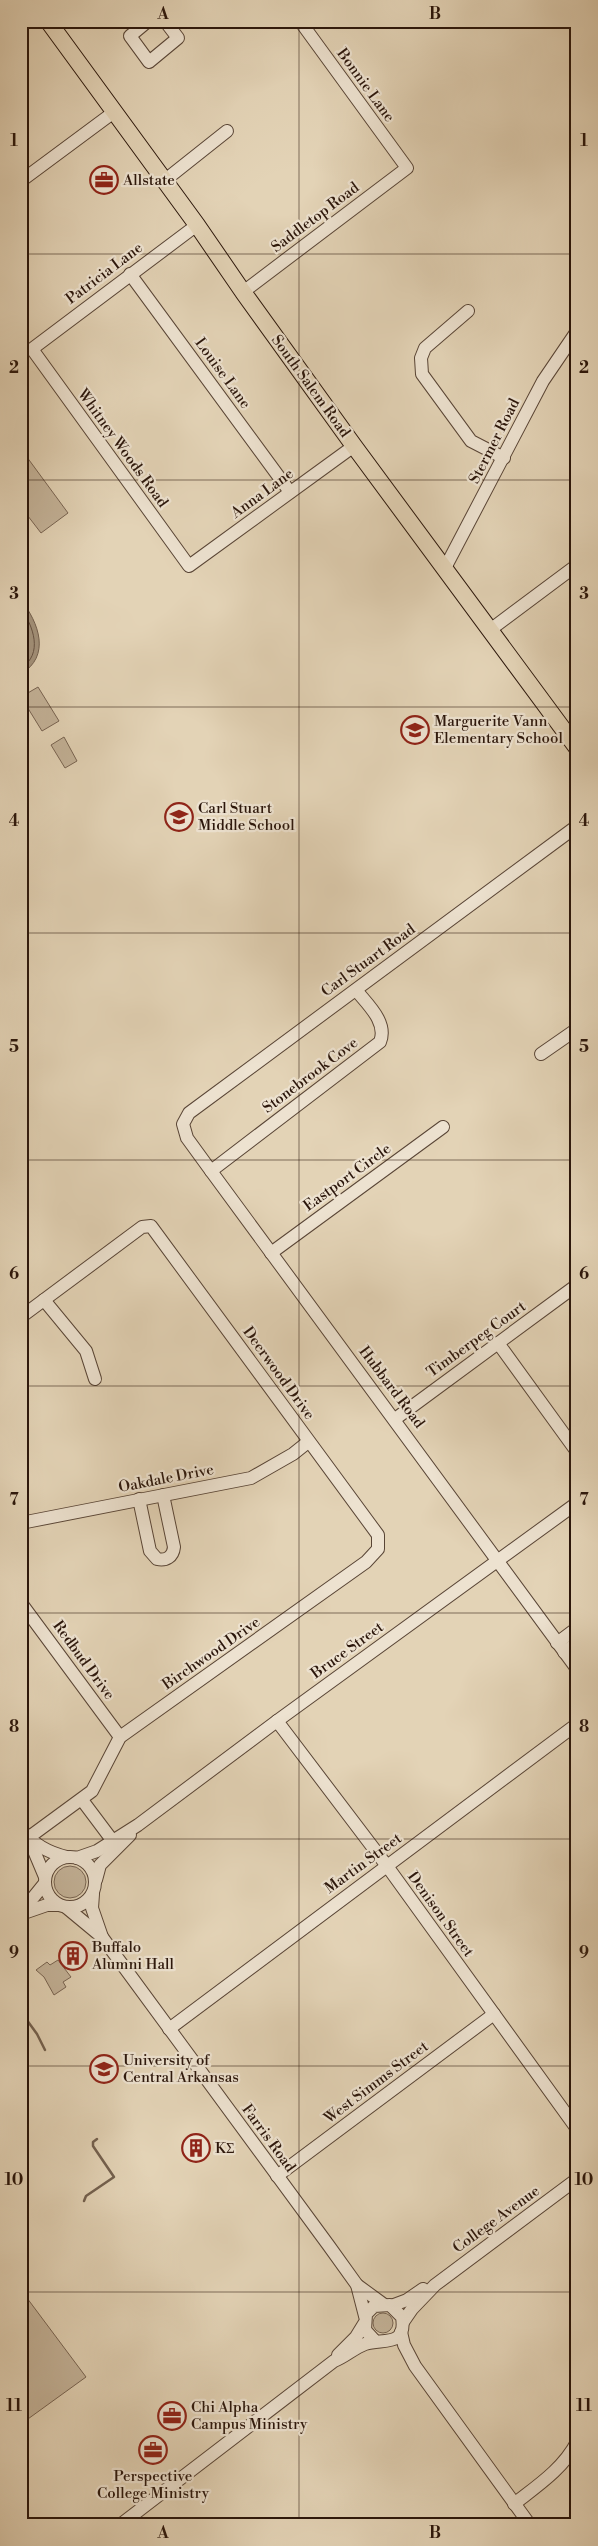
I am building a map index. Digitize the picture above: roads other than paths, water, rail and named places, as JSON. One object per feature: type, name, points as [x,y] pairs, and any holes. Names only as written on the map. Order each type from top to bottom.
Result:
[{"type":"main road","name":"South Salem Road","points":[[55,24],[114,112],[354,446],[490,630],[572,730],[577,748]]},
{"type":"street","points":[[144,22],[130,36],[149,62],[178,38],[165,21]]},
{"type":"street","name":"Bonnie Lane","points":[[300,21],[407,168]]},
{"type":"street","points":[[21,181],[114,112]]},
{"type":"street","points":[[164,181],[227,131]]},
{"type":"street","name":"Saddletop Road","points":[[243,292],[407,168]]},
{"type":"street","name":"Patricia Lane","points":[[32,349],[197,225]]},
{"type":"street","name":"Louise Lane","points":[[130,274],[290,492]]},
{"type":"street","points":[[468,311],[425,348],[421,358],[422,374],[471,441],[504,458]]},
{"type":"street","name":"Stermer Road","points":[[445,568],[543,381],[577,331]]},
{"type":"street","name":"Whitney Woods Road","points":[[32,349],[189,566]]},
{"type":"street","name":"Anna Lane","points":[[189,566],[354,446]]},
{"type":"street","points":[[490,630],[577,565]]},
{"type":"street","name":"Carl Stuart Road","points":[[184,1124],[189,1113],[577,826]]},
{"type":"street","name":"Stonebrook Cove","points":[[211,1171],[380,1042],[382,1035],[380,1023],[356,990]]},
{"type":"street","points":[[542,1054],[577,1029]]},
{"type":"street","name":"Hubbard Road","points":[[184,1124],[188,1138],[211,1171],[577,1669]]},
{"type":"street","name":"Eastport Circle","points":[[271,1253],[443,1127]]},
{"type":"street","name":"Deerwood Drive","points":[[44,1300],[142,1227],[152,1226],[308,1442],[378,1535],[378,1549]]},
{"type":"street","name":"Timberpeg Court","points":[[395,1419],[577,1285]]},
{"type":"street","points":[[21,1316],[44,1300],[86,1351],[95,1378]]},
{"type":"street","points":[[498,1343],[577,1452]]},
{"type":"street","name":"Oakdale Drive","points":[[21,1523],[252,1478],[293,1454],[308,1442]]},
{"type":"street","points":[[139,1499],[150,1551],[157,1559],[166,1559],[172,1555],[174,1547],[163,1495]]},
{"type":"street","name":"Bruce Street","points":[[96,1880],[104,1860],[138,1826],[276,1721],[577,1503]]},
{"type":"street","name":"Birchwood Drive","points":[[26,1835],[82,1800],[92,1791],[120,1737],[366,1562],[378,1549]]},
{"type":"street","name":"Redbud Drive","points":[[21,1602],[120,1737]]},
{"type":"street","points":[[560,1647],[577,1628]]},
{"type":"street","points":[[560,1647],[577,1643]]},
{"type":"street","name":"Denison Street","points":[[276,1721],[387,1866],[577,2129]]},
{"type":"street","name":"Martin Street","points":[[170,2029],[577,1724]]},
{"type":"street","points":[[82,1800],[112,1840]]},
{"type":"street","name":"Bruce Street","points":[[72,1857],[97,1851],[112,1840],[138,1826]]},
{"type":"street","points":[[24,1912],[47,1905],[82,1905],[93,1894],[96,1880],[90,1866],[72,1857],[49,1852],[26,1835]]},
{"type":"street","points":[[26,1835],[45,1880],[47,1893],[63,1906]]},
{"type":"street","points":[[24,1912],[53,1864],[72,1857]]},
{"type":"street","name":"Farris Road","points":[[93,1894],[92,1908],[102,1937]]},
{"type":"street","name":"Farris Road","points":[[63,1906],[102,1937],[357,2285],[387,2305]]},
{"type":"street","name":"West Simms Street","points":[[278,2176],[494,2014]]},
{"type":"street","name":"College Avenue","points":[[402,2327],[412,2309],[435,2285],[577,2179]]},
{"type":"street","name":"Farris Road","points":[[357,2285],[364,2320]]},
{"type":"street","name":"College Avenue","points":[[387,2305],[406,2300],[424,2288],[435,2285]]},
{"type":"street","points":[[334,2361],[339,2352],[356,2337],[364,2320],[374,2306],[387,2305],[399,2312],[415,2366],[530,2525]]},
{"type":"street","points":[[364,2320],[367,2335],[415,2366]]},
{"type":"street","points":[[127,2523],[334,2361],[360,2347],[392,2341],[402,2327]]},
{"type":"street","points":[[514,2504],[558,2469],[577,2442]]},
{"type":"water","points":[[21,600],[37,629],[39,649],[30,667],[21,674]]},
{"type":"waterway","points":[[21,2012],[37,2034],[45,2050]]},
{"type":"waterway","points":[[84,2201],[86,2196],[114,2177],[93,2146],[93,2142],[97,2139]]},
{"type":"place","name":"Allstate","points":[[104,180]]},
{"type":"place","name":"Marguerite Vann Elementary School","points":[[415,730]]},
{"type":"place","name":"Carl Stuart Middle School","points":[[179,817]]},
{"type":"place","name":"Buffalo Alumni Hall","points":[[73,1956]]},
{"type":"place","name":"University of Central Arkansas","points":[[104,2069]]},
{"type":"place","name":"KΣ","points":[[196,2148]]},
{"type":"place","name":"Chi Alpha Campus Ministry","points":[[172,2416]]},
{"type":"place","name":"Perspective College Ministry","points":[[153,2450]]}]
